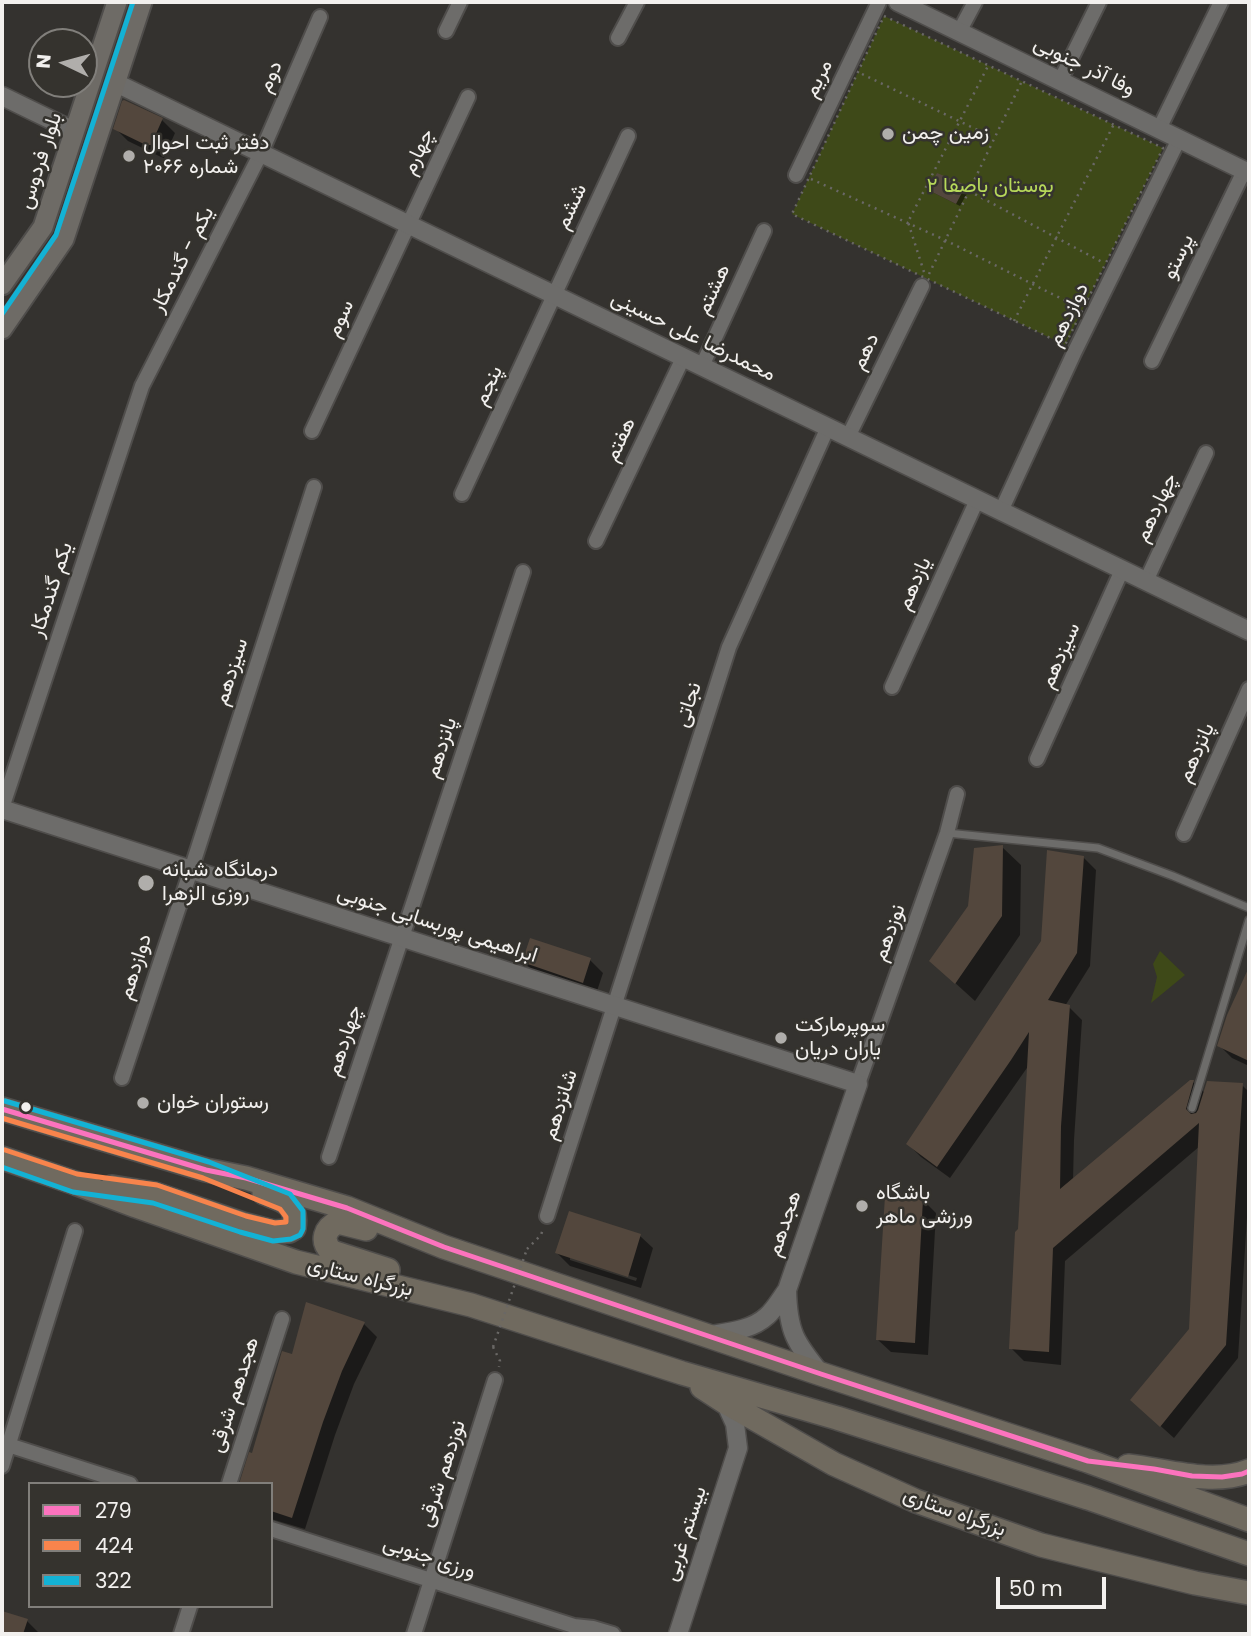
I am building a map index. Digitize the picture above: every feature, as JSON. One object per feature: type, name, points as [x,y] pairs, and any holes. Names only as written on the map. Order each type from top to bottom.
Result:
[{"type":"highway","points":[[2,1109],[206,1170],[257,1181],[347,1208],[444,1247],[1088,1461],[1249,1520]]},
{"type":"highway","name":"بزرگراه ستاری","points":[[2,1158],[296,1262],[471,1305],[681,1373],[864,1427],[1088,1498],[1249,1554]]},
{"type":"highway","points":[[75,1183],[155,1194],[274,1232],[295,1228],[295,1214],[286,1202],[206,1170]]},
{"type":"highway","points":[[444,1247],[338,1222],[331,1225],[324,1238],[332,1252],[447,1293],[471,1305]]},
{"type":"highway","name":"بزرگراه ستاری","points":[[681,1373],[725,1402],[834,1464],[916,1501],[1041,1545],[1195,1583],[1249,1593]]},
{"type":"highway","points":[[1088,1461],[1192,1476],[1222,1477],[1249,1471]]},
{"type":"main road","name":"بلوار فردوس","points":[[2,285],[43,227],[117,2]]},
{"type":"main road","points":[[2,329],[64,239],[142,2]]},
{"type":"street","points":[[446,31],[460,2]]},
{"type":"street","points":[[618,38],[637,2]]},
{"type":"street","name":"مریم","points":[[802,176],[879,2]]},
{"type":"street","name":"وفا آذر جنوبی","points":[[898,2],[1247,172]]},
{"type":"street","points":[[960,32],[975,2]]},
{"type":"street","points":[[1060,81],[1099,2]]},
{"type":"street","points":[[1159,129],[1221,2]]},
{"type":"street","name":"دوم","points":[[261,153],[320,17]]},
{"type":"street","name":"محمدرضا علی حسینی","points":[[116,83],[1249,631]]},
{"type":"street","points":[[2,96],[74,131]]},
{"type":"street","name":"چهارم","points":[[408,225],[468,97]]},
{"type":"street","name":"ششم","points":[[554,295],[628,136]]},
{"type":"street","name":"دوازدهم","points":[[1001,511],[1074,353],[1179,139]]},
{"type":"street","name":"یکم - گندمکار","points":[[142,386],[261,153]]},
{"type":"street","name":"پرستو","points":[[1152,360],[1247,172]]},
{"type":"street","name":"سوم","points":[[312,431],[408,225]]},
{"type":"street","name":"هشتم","points":[[702,366],[764,231]]},
{"type":"street","name":"دهم","points":[[848,437],[924,282]]},
{"type":"street","name":"پنجم","points":[[462,494],[554,295]]},
{"type":"street","name":"هفتم","points":[[596,541],[683,358]]},
{"type":"street","name":"یکم گندمکار","points":[[2,808],[142,386]]},
{"type":"street","name":"نجاتی","points":[[614,1006],[729,647],[828,428]]},
{"type":"street","name":"چهاردهم","points":[[1146,581],[1206,453]]},
{"type":"street","name":"سیزدهم","points":[[191,870],[314,487]]},
{"type":"street","name":"یازدهم","points":[[892,687],[977,500]]},
{"type":"street","name":"سیزدهم","points":[[1037,759],[1122,570]]},
{"type":"street","name":"پانزدهم","points":[[402,938],[523,572]]},
{"type":"street","name":"پانزدهم","points":[[1184,834],[1249,689]]},
{"type":"street","name":"نوزدهم","points":[[858,1084],[947,833],[957,794]]},
{"type":"street","name":"ابراهیمی پوربسابی جنوبی","points":[[2,808],[858,1084]]},
{"type":"street","name":"دوازدهم","points":[[122,1077],[191,870]]},
{"type":"street","name":"چهاردهم","points":[[329,1157],[402,938]]},
{"type":"street","name":"شانزدهم","points":[[547,1216],[614,1006]]},
{"type":"street","name":"هجدهم","points":[[821,1374],[802,1351],[791,1329],[787,1290],[858,1084]]},
{"type":"street","points":[[2,1466],[5,1444],[75,1231]]},
{"type":"street","points":[[705,1335],[730,1332],[753,1325],[767,1316],[787,1290]]},
{"type":"street","name":"هجدهم شرقی","points":[[230,1482],[282,1319]]},
{"type":"street","name":"نوزدهم شرقی","points":[[414,1634],[495,1380]]},
{"type":"street","points":[[725,1402],[735,1424],[738,1448]]},
{"type":"street","points":[[738,1448],[751,1435],[767,1426]]},
{"type":"street","points":[[5,1444],[124,1482]]},
{"type":"street","name":"بیستم غربی","points":[[678,1634],[738,1448]]},
{"type":"street","name":"ورزی جنوبی","points":[[273,1530],[579,1630],[593,1628],[613,1634]]},
{"type":"street","points":[[181,1634],[189,1608]]},
{"type":"lane","points":[[947,833],[1098,848],[1249,908]]},
{"type":"lane","points":[[1192,1108],[1249,920]]},
{"type":"path","points":[[884,16],[1163,148],[1065,345],[924,282],[792,214],[802,176],[858,72],[884,16]]},
{"type":"path","points":[[924,282],[908,222],[988,65]]},
{"type":"path","points":[[858,72],[994,138]]},
{"type":"path","points":[[924,282],[1022,81]]},
{"type":"path","points":[[1014,321],[1114,124]]},
{"type":"path","points":[[802,176],[908,222],[1083,309]]},
{"type":"path","points":[[969,191],[1105,264]]},
{"type":"path","points":[[495,1380],[500,1362],[493,1347],[527,1249],[541,1235],[547,1216]]},
{"type":"green space","name":"بوستان باصفا ۲","points":[[884,16],[1163,148],[1065,345],[792,214]]},
{"type":"green space","points":[[1160,951],[1185,975],[1151,1003],[1157,977],[1153,964]]},
{"type":"building","points":[[124,100],[163,118],[151,145],[113,129]]},
{"type":"building","points":[[937,173],[966,185],[956,204],[928,190]]},
{"type":"building","points":[[1003,845],[1002,916],[955,984],[929,961],[968,906],[974,848]]},
{"type":"building","points":[[1047,850],[1084,856],[1077,953],[1048,1000],[1070,1005],[1061,1126],[1060,1189],[1190,1080],[1194,1080],[1186,1109],[1191,1114],[1198,1110],[1207,1081],[1243,1083],[1226,1345],[1160,1427],[1130,1400],[1189,1329],[1199,1123],[1053,1248],[1049,1352],[1009,1349],[1029,1032],[937,1167],[906,1144],[1041,941]]},
{"type":"building","points":[[530,938],[591,958],[583,983],[522,962]]},
{"type":"building","points":[[1249,967],[1249,1061],[1217,1046],[1227,1015]]},
{"type":"building","points":[[885,1196],[923,1199],[915,1343],[876,1340]]},
{"type":"building","points":[[569,1211],[641,1234],[628,1277],[555,1253]]},
{"type":"building","points":[[306,1302],[365,1322],[342,1371],[323,1422],[292,1518],[273,1512],[273,1482],[240,1482],[249,1452],[252,1453],[282,1351],[292,1354]]},
{"type":"building","points":[[2,1611],[28,1619],[23,1634],[2,1634]]},
{"type":"transit line","name":"322","points":[[2,314],[56,235],[133,2]]},
{"type":"transit line","name":"322","points":[[2,1167],[73,1192],[153,1203],[273,1241],[291,1239],[300,1235],[303,1229],[303,1211],[290,1194],[209,1162],[5,1101]]},
{"type":"transit line","name":"279","points":[[2,1109],[206,1170],[246,1178],[347,1208],[444,1247],[1088,1461],[1192,1476],[1222,1477],[1249,1471]]},
{"type":"transit line","name":"424","points":[[2,1118],[203,1178],[280,1209],[286,1222],[275,1223],[246,1216],[157,1185],[77,1174],[5,1150]]},
{"type":"place","name":"زمین چمن","points":[[888,134]]},
{"type":"place","name":"دفتر ثبت احوال شماره ۲۰۶۶","points":[[129,156]]},
{"type":"place","name":"درمانگاه شبانه روزی الزهرا","points":[[146,883]]},
{"type":"place","name":"سوپرمارکت یاران دریان","points":[[781,1038]]},
{"type":"place","name":"رستوران خوان","points":[[143,1103]]},
{"type":"place","name":"باشگاه ورزشی ماهر","points":[[862,1206]]}]
